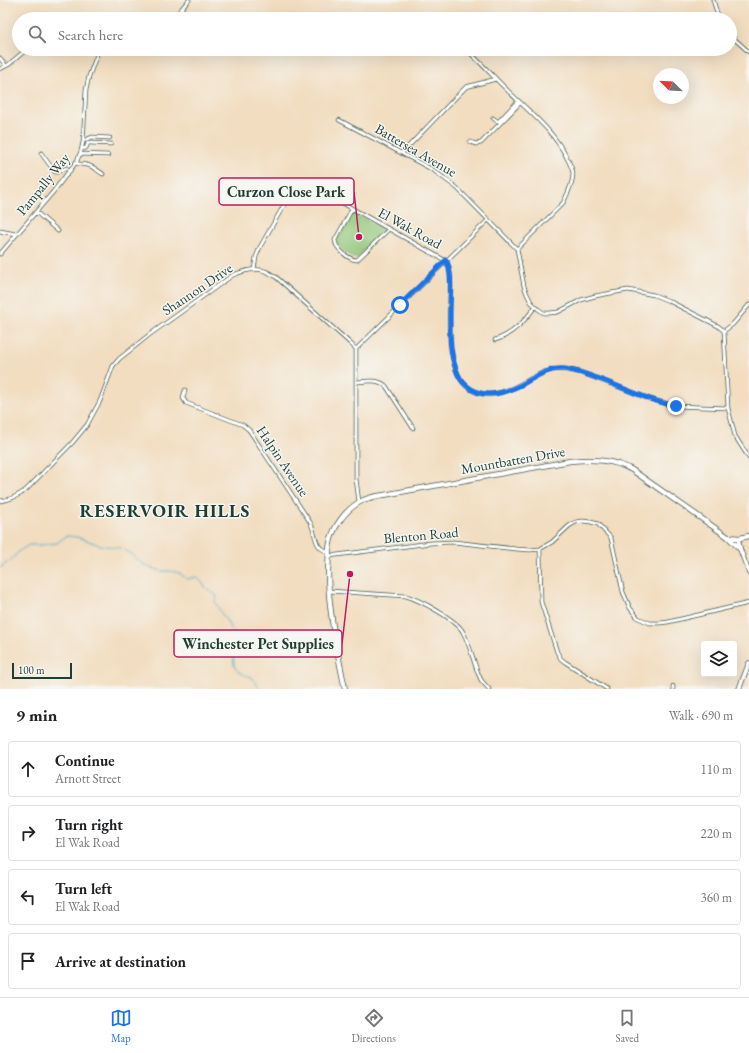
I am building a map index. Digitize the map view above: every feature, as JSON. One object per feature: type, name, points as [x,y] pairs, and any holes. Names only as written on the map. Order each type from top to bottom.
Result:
[{"type":"main road","name":"Mountbatten Drive","points":[[345,689],[331,612],[329,591],[329,554],[330,542],[337,526],[345,514],[359,502],[373,497],[570,461],[599,460],[616,462],[632,470],[728,537],[738,538],[749,536]]},
{"type":"main road","points":[[728,537],[740,549]]},
{"type":"street","points":[[179,12],[189,0]]},
{"type":"street","points":[[713,0],[717,12]]},
{"type":"street","points":[[737,41],[749,52]]},
{"type":"street","points":[[0,68],[6,66],[18,56]]},
{"type":"street","name":"Pampally Way","points":[[0,254],[76,163],[82,149],[86,93],[89,76],[96,56]]},
{"type":"street","points":[[473,56],[548,129],[564,152],[573,174],[567,196],[563,203],[517,249],[524,286],[531,302],[535,307],[544,312],[558,312],[581,300],[594,296],[628,290],[654,295],[669,301],[710,321],[724,331]]},
{"type":"street","points":[[0,58],[6,66]]},
{"type":"street","points":[[402,153],[466,87],[496,79]]},
{"type":"street","points":[[493,118],[499,121],[519,102]]},
{"type":"street","points":[[470,142],[478,145],[481,143],[519,102]]},
{"type":"street","name":"Battersea Avenue","points":[[339,120],[402,153],[447,179],[517,249]]},
{"type":"street","points":[[83,140],[92,137],[110,138]]},
{"type":"street","points":[[82,149],[86,148],[88,143],[111,144]]},
{"type":"street","points":[[41,153],[55,172],[66,168],[70,171]]},
{"type":"street","points":[[80,154],[108,156]]},
{"type":"street","points":[[76,163],[90,166],[103,174]]},
{"type":"street","name":"El Wak Road","points":[[254,270],[256,257],[260,247],[292,191],[297,184],[301,182],[309,184],[446,260],[451,283],[451,350],[456,370],[462,382],[471,389],[487,395],[500,393],[519,386],[545,372],[557,369],[569,369],[605,381],[650,399],[676,406],[728,408]]},
{"type":"street","points":[[352,209],[335,242],[338,248],[352,260],[357,260],[389,229]]},
{"type":"street","points":[[36,212],[58,231]]},
{"type":"street","points":[[359,502],[356,479],[356,349],[488,220]]},
{"type":"street","points":[[0,231],[16,234]]},
{"type":"street","name":"Shannon Drive","points":[[0,501],[13,498],[26,490],[80,434],[98,406],[113,366],[119,359],[233,275],[243,271],[254,270],[265,271],[276,277],[356,349]]},
{"type":"street","points":[[724,331],[733,324],[749,304]]},
{"type":"street","points":[[495,340],[503,337],[519,326],[535,307]]},
{"type":"street","points":[[724,331],[728,408],[735,436],[749,458]]},
{"type":"street","points":[[356,382],[382,382],[413,428]]},
{"type":"street","name":"Halpin Avenue","points":[[185,390],[183,398],[186,403],[239,423],[249,430],[310,522],[314,530],[318,546],[329,554]]},
{"type":"street","points":[[607,689],[561,659],[557,652],[541,602],[540,549],[552,542],[569,526],[576,522],[583,521],[598,524],[611,538],[623,592],[630,608],[638,618],[650,623],[660,624],[749,603]]},
{"type":"street","points":[[738,538],[740,549],[749,573]]},
{"type":"street","name":"Blenton Road","points":[[329,554],[333,556],[431,543],[454,542],[516,549],[540,549]]},
{"type":"street","points":[[329,591],[406,596],[415,599],[440,613],[455,623],[463,631],[481,680],[489,689]]},
{"type":"street","points":[[739,689],[748,666]]},
{"type":"green space","points":[[355,214],[384,229],[383,232],[357,258],[353,258],[337,245],[337,241],[350,216]]},
{"type":"waterway","points":[[0,568],[12,559],[19,551],[29,545],[57,543],[66,536],[77,537],[100,545],[121,548],[151,568],[179,573],[187,579],[196,577],[206,588],[216,595],[217,598],[215,601],[217,606],[236,637],[237,641],[234,658],[235,667],[241,673],[252,677],[260,689]]},
{"type":"place","name":"Curzon Close Park","points":[[359,237]]},
{"type":"place","name":"Winchester Pet Supplies","points":[[350,574]]},
{"type":"district","name":"RESERVOIR HILLS","points":[[165,510]]},
{"type":"route","points":[[400,305],[446,260],[451,283],[451,350],[456,370],[462,382],[471,389],[487,395],[500,393],[519,386],[545,372],[557,369],[569,369],[650,399],[676,406]]}]
